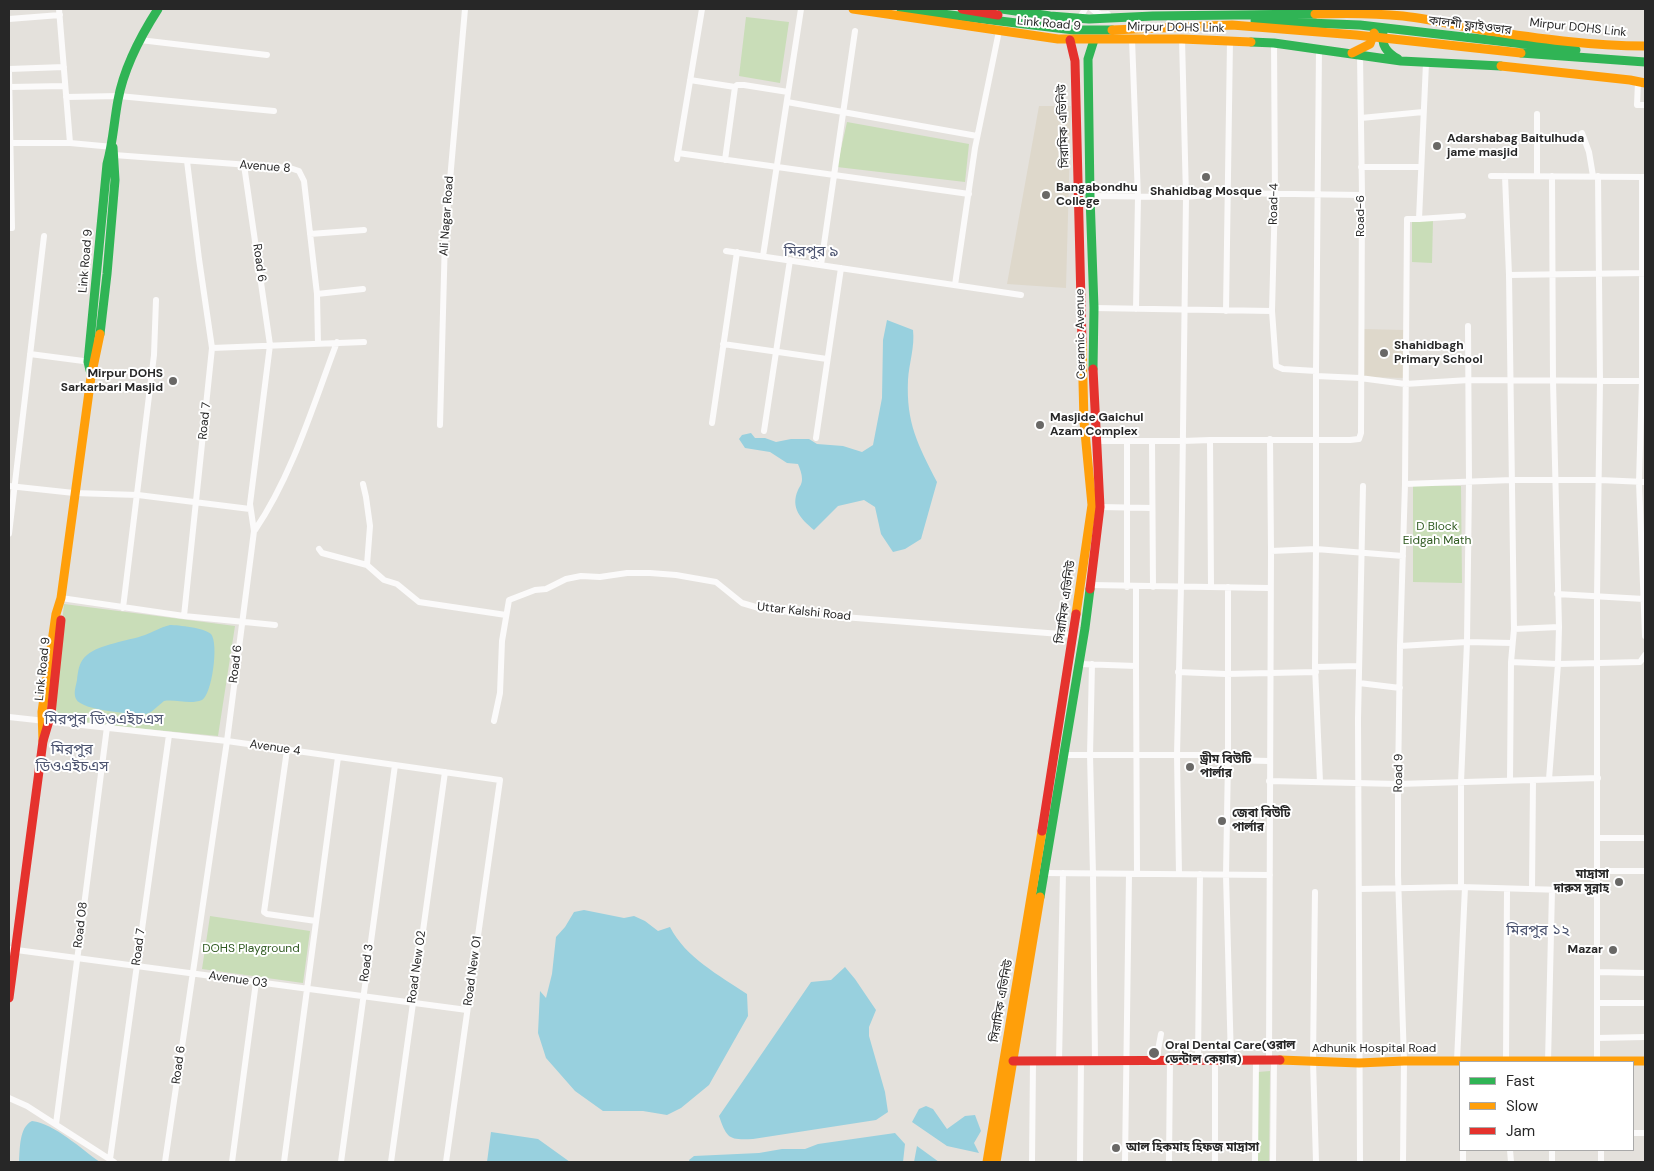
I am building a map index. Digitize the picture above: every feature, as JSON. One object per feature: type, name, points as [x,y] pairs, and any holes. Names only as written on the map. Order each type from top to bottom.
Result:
[{"type":"main road","name":"Link Road 9","points":[[9,998],[12,950],[45,722],[51,714],[62,611],[61,598],[91,377],[107,164],[114,151],[119,96],[134,52],[158,9]]},
{"type":"main road","name":"Link Road 9","points":[[854,9],[999,31],[1070,40],[1094,40]]},
{"type":"main road","points":[[901,9],[1074,30],[1094,31],[1232,26],[1356,35],[1484,50],[1645,62]]},
{"type":"main road","name":"কালশী ফ্লাইওভার","points":[[962,9],[1044,22],[1091,26],[1232,20],[1360,25],[1476,39],[1644,51]]},
{"type":"main road","name":"Link Road 9","points":[[1002,9],[1089,19]]},
{"type":"main road","points":[[1153,16],[1161,9]]},
{"type":"main road","points":[[1209,9],[1219,14]]},
{"type":"main road","name":"Mirpur DOHS Link","points":[[1089,19],[1346,11],[1403,16],[1522,35],[1621,46],[1644,51]]},
{"type":"main road","points":[[1356,54],[1370,44],[1374,31],[1372,23],[1357,13]]},
{"type":"main road","points":[[1401,61],[1385,50],[1382,38],[1387,25],[1403,16]]},
{"type":"main road","name":"Mirpur DOHS Link","points":[[1094,40],[1182,39],[1274,43],[1401,61],[1488,65],[1640,80]]},
{"type":"main road","name":"সিরামিক এভিনিউ","points":[[987,1162],[1074,635],[1092,505],[1084,422],[1075,61],[1070,40]]},
{"type":"main road","name":"Ceramic Avenue","points":[[1085,628],[1100,507],[1093,366],[1094,308],[1088,59],[1094,40]]},
{"type":"main road","name":"সিরামিক এভিনিউ","points":[[996,1162],[1085,628]]},
{"type":"main road","name":"Adhunik Hospital Road","points":[[1013,1061],[1459,1062]]},
{"type":"street","name":"Ali Nagar Road","points":[[440,425],[445,237],[465,9]]},
{"type":"street","points":[[702,9],[677,156],[725,160],[969,194]]},
{"type":"street","points":[[763,256],[801,9]]},
{"type":"street","points":[[1080,18],[1088,9]]},
{"type":"street","points":[[1088,9],[1106,14],[1132,14],[1133,9]]},
{"type":"street","points":[[1088,9],[1089,19]]},
{"type":"street","points":[[9,19],[60,12],[70,143]]},
{"type":"street","points":[[821,265],[855,31]]},
{"type":"street","points":[[955,285],[977,136],[999,31]]},
{"type":"street","points":[[1132,39],[1138,197],[1136,309]]},
{"type":"street","points":[[1179,874],[1177,755],[1186,197],[1182,39]]},
{"type":"street","points":[[140,40],[267,55]]},
{"type":"street","points":[[1226,311],[1226,193],[1230,41]]},
{"type":"street","name":"Road-4","points":[[1274,43],[1272,311],[1276,366],[1283,369],[1316,374]]},
{"type":"street","points":[[1319,49],[1316,669],[1320,782]]},
{"type":"street","name":"Road-6","points":[[1316,440],[1359,439],[1361,433],[1362,195],[1356,54]]},
{"type":"street","points":[[1426,63],[1420,219],[1463,216]]},
{"type":"street","points":[[10,228],[9,70],[64,67]]},
{"type":"street","points":[[690,80],[735,87],[744,85],[788,92]]},
{"type":"street","points":[[1640,80],[1637,105],[1645,105]]},
{"type":"street","points":[[9,87],[65,86]]},
{"type":"street","points":[[725,160],[735,87]]},
{"type":"street","points":[[66,97],[119,96],[274,111]]},
{"type":"street","points":[[787,102],[977,136]]},
{"type":"street","points":[[1360,118],[1423,112]]},
{"type":"street","points":[[1537,114],[1537,176]]},
{"type":"street","points":[[1582,133],[1596,176],[1598,274],[1600,480],[1597,597],[1597,1038],[1600,1061]]},
{"type":"street","name":"Avenue 8","points":[[10,143],[70,143],[188,162],[294,168],[299,171],[304,181],[318,294],[318,344]]},
{"type":"street","name":"Road 7","points":[[184,616],[212,348],[198,259],[188,162]]},
{"type":"street","name":"Road 6","points":[[165,1162],[227,741],[254,531],[250,509],[270,345],[244,165]]},
{"type":"street","points":[[1361,166],[1421,167]]},
{"type":"street","points":[[1491,176],[1644,177],[1642,482],[1645,636]]},
{"type":"street","points":[[1505,176],[1509,275],[1514,629],[1511,662],[1510,780]]},
{"type":"street","points":[[1549,779],[1558,664],[1553,380],[1552,176]]},
{"type":"street","points":[[1090,196],[1186,197],[1226,193],[1362,195]]},
{"type":"street","name":"Road 9","points":[[1403,1162],[1404,1061],[1398,784],[1400,646],[1405,484],[1408,219],[1420,219]]},
{"type":"street","points":[[310,234],[364,230]]},
{"type":"street","points":[[9,534],[12,487],[44,236]]},
{"type":"street","points":[[726,251],[1021,295]]},
{"type":"street","points":[[712,423],[737,252]]},
{"type":"street","points":[[764,431],[790,260]]},
{"type":"street","points":[[816,438],[841,268]]},
{"type":"street","points":[[1509,275],[1643,272]]},
{"type":"street","points":[[318,294],[363,289]]},
{"type":"street","points":[[123,608],[154,355],[156,300]]},
{"type":"street","points":[[1094,308],[1272,311]]},
{"type":"street","points":[[1462,1061],[1463,887],[1461,782],[1467,642],[1468,326]]},
{"type":"street","points":[[254,531],[270,508],[296,449],[337,342]]},
{"type":"street","points":[[212,348],[364,342]]},
{"type":"street","points":[[723,344],[827,359]]},
{"type":"street","points":[[30,354],[92,362]]},
{"type":"street","points":[[1316,374],[1405,384],[1469,380],[1644,381]]},
{"type":"street","points":[[1270,439],[1269,781],[1273,1162]]},
{"type":"street","points":[[1210,440],[1210,586]]},
{"type":"street","points":[[1098,441],[1316,440]]},
{"type":"street","points":[[1126,441],[1128,507],[1127,587]]},
{"type":"street","points":[[1152,441],[1153,587]]},
{"type":"street","points":[[1405,484],[1512,480],[1642,482]]},
{"type":"street","points":[[363,484],[370,526],[367,565]]},
{"type":"street","points":[[1360,1162],[1358,683],[1363,486]]},
{"type":"street","points":[[12,487],[74,493],[138,495],[250,509]]},
{"type":"street","points":[[1100,507],[1152,508]]},
{"type":"street","points":[[319,549],[322,553],[367,565],[384,580],[397,584],[419,602],[506,615],[502,641],[500,693],[494,722]]},
{"type":"street","points":[[1271,551],[1316,549],[1403,556]]},
{"type":"street","name":"Uttar Kalshi Road","points":[[506,615],[510,600],[535,590],[546,588],[566,578],[581,576],[600,577],[627,573],[676,575],[716,582],[742,603],[759,608],[805,614],[1074,635]]},
{"type":"street","points":[[1090,585],[1269,588]]},
{"type":"street","points":[[1136,586],[1135,755],[1137,874]]},
{"type":"street","points":[[1228,587],[1226,875],[1231,1061]]},
{"type":"street","points":[[1557,594],[1644,599]]},
{"type":"street","points":[[61,598],[184,616],[275,625]]},
{"type":"street","points":[[1514,629],[1558,627]]},
{"type":"street","points":[[1400,646],[1467,642],[1512,644]]},
{"type":"street","points":[[1511,662],[1558,664],[1640,662],[1645,655]]},
{"type":"street","points":[[1079,664],[1136,666]]},
{"type":"street","points":[[1092,664],[1090,754],[1094,874],[1096,1061]]},
{"type":"street","points":[[1178,672],[1226,674],[1359,666]]},
{"type":"street","points":[[1358,683],[1400,688]]},
{"type":"street","name":"Avenue 4","points":[[9,717],[227,741],[500,780]]},
{"type":"street","name":"Road 08","points":[[56,1124],[107,727]]},
{"type":"street","name":"Road 7","points":[[112,1161],[136,966],[169,735]]},
{"type":"street","points":[[287,750],[264,912],[316,921]]},
{"type":"street","points":[[1064,755],[1177,755],[1269,761]]},
{"type":"street","points":[[284,1162],[338,757]]},
{"type":"street","name":"Road 3","points":[[341,1162],[395,765]]},
{"type":"street","name":"Road New 02","points":[[391,1162],[444,772]]},
{"type":"street","points":[[1269,781],[1398,784],[1598,778]]},
{"type":"street","name":"Road New 01","points":[[446,1162],[500,780]]},
{"type":"street","points":[[1532,889],[1533,780]]},
{"type":"street","points":[[1598,838],[1645,838]]},
{"type":"street","points":[[1597,870],[1645,871]]},
{"type":"street","points":[[1044,873],[1270,875]]},
{"type":"street","points":[[1059,1061],[1063,873]]},
{"type":"street","points":[[1125,1162],[1129,874]]},
{"type":"street","points":[[1198,1061],[1200,874]]},
{"type":"street","points":[[1360,889],[1463,887],[1597,891]]},
{"type":"street","points":[[1506,1061],[1507,889]]},
{"type":"street","points":[[1548,1061],[1552,890]]},
{"type":"street","points":[[1315,892],[1313,1061],[1316,1162]]},
{"type":"street","name":"Avenue 03","points":[[12,950],[468,1010]]},
{"type":"street","points":[[1597,972],[1645,973]]},
{"type":"street","points":[[232,1162],[256,982]]},
{"type":"street","points":[[1597,1003],[1645,1003]]},
{"type":"street","points":[[1156,1061],[1161,1034]]},
{"type":"street","points":[[1597,1038],[1645,1037]]},
{"type":"street","points":[[1080,1061],[1080,1162]]},
{"type":"street","points":[[1169,1162],[1170,1061]]},
{"type":"street","points":[[1215,1162],[1216,1061]]},
{"type":"street","points":[[1255,1162],[1256,1061]]},
{"type":"street","points":[[1032,1162],[1034,1062]]},
{"type":"street","points":[[9,1098],[27,1106],[112,1161]]},
{"type":"shaded area","name":"Bangabondhu College","points":[[1039,106],[1071,106],[1066,288],[1007,284]]},
{"type":"shaded area","name":"Shahidbagh Primary School","points":[[1362,329],[1405,330],[1405,378],[1362,377]]},
{"type":"green space","points":[[746,17],[789,22],[780,83],[739,76]]},
{"type":"green space","points":[[847,122],[969,144],[965,182],[837,167]]},
{"type":"green space","points":[[1412,220],[1433,220],[1432,263],[1412,262]]},
{"type":"green space","name":"D Block Eidgah Math","points":[[1413,485],[1461,486],[1462,583],[1413,582]]},
{"type":"green space","points":[[64,604],[235,626],[218,736],[52,720]]},
{"type":"green space","name":"DOHS Playground","points":[[210,916],[310,931],[303,983],[202,969]]},
{"type":"green space","points":[[1270,1071],[1269,1162],[1258,1162],[1258,1072]]},
{"type":"water","points":[[887,320],[913,330],[908,380],[909,409],[919,445],[937,482],[921,539],[905,549],[893,552],[881,534],[875,507],[864,500],[838,506],[814,530],[805,522],[796,508],[796,496],[802,479],[798,464],[787,463],[770,452],[745,448],[739,439],[742,435],[751,433],[755,438],[765,438],[776,442],[791,439],[809,439],[817,444],[843,446],[862,452],[873,445],[882,398],[883,340]]},
{"type":"water","points":[[170,625],[185,626],[211,634],[214,647],[213,668],[209,689],[202,700],[193,702],[164,701],[146,714],[97,709],[80,703],[76,699],[78,670],[82,660],[87,655],[99,648],[145,635]]},
{"type":"water","points":[[584,910],[624,918],[634,916],[645,921],[658,931],[670,927],[694,957],[747,994],[748,1016],[709,1085],[681,1108],[667,1115],[643,1111],[603,1111],[575,1091],[546,1058],[538,1033],[540,991],[546,998],[552,974],[556,937],[574,912]]},
{"type":"water","points":[[845,967],[876,1010],[869,1027],[869,1036],[885,1092],[888,1112],[876,1120],[753,1139],[739,1139],[727,1134],[719,1116],[811,982],[831,980]]},
{"type":"water","points":[[926,1106],[933,1109],[947,1129],[965,1116],[975,1115],[981,1131],[974,1143],[979,1153],[947,1146],[912,1122],[919,1109]]},
{"type":"water","points":[[32,1121],[41,1123],[59,1132],[100,1162],[19,1162],[22,1133]]},
{"type":"water","points":[[491,1132],[538,1139],[570,1162],[487,1162]]},
{"type":"water","points":[[895,1133],[905,1144],[903,1162],[690,1162],[689,1160],[694,1156],[805,1149],[818,1144]]},
{"type":"water","points":[[917,1146],[939,1162],[914,1162]]},
{"type":"traffic: fast","points":[[91,374],[88,362],[107,164],[118,100],[124,76],[134,53],[158,9]]},
{"type":"traffic: fast","points":[[901,9],[1074,30],[1112,30]]},
{"type":"traffic: fast","points":[[1002,9],[1089,19],[1153,16],[1315,14]]},
{"type":"traffic: fast","points":[[1255,21],[1360,25],[1576,50]]},
{"type":"traffic: fast","points":[[1383,31],[1385,48],[1398,59]]},
{"type":"traffic: fast","points":[[1093,369],[1094,308],[1088,59],[1094,40]]},
{"type":"traffic: fast","points":[[1251,42],[1274,43],[1401,61],[1501,66]]},
{"type":"traffic: fast","points":[[1521,53],[1645,62]]},
{"type":"traffic: fast","points":[[100,334],[115,180],[113,147]]},
{"type":"traffic: fast","points":[[1040,897],[1090,589]]},
{"type":"traffic: slow","points":[[853,9],[1058,39],[1182,39],[1251,42]]},
{"type":"traffic: slow","points":[[1315,14],[1403,16],[1543,39],[1604,45],[1645,46]]},
{"type":"traffic: slow","points":[[1112,30],[1232,25],[1356,35],[1521,53]]},
{"type":"traffic: slow","points":[[1352,53],[1370,44],[1374,33]]},
{"type":"traffic: slow","points":[[1501,66],[1645,83]]},
{"type":"traffic: slow","points":[[43,741],[42,712],[56,614],[61,598],[91,377],[100,334]]},
{"type":"traffic: slow","points":[[1076,614],[1092,505],[1084,422],[1082,342]]},
{"type":"traffic: slow","points":[[987,1162],[1042,831]]},
{"type":"traffic: slow","points":[[996,1162],[1040,897]]},
{"type":"traffic: slow","points":[[1280,1060],[1359,1063],[1404,1061],[1645,1061]]},
{"type":"traffic: jam","points":[[962,9],[998,15]]},
{"type":"traffic: jam","points":[[1070,40],[1075,61],[1082,342]]},
{"type":"traffic: jam","points":[[1090,589],[1100,507],[1093,369]]},
{"type":"traffic: jam","points":[[1042,831],[1076,614]]},
{"type":"traffic: jam","points":[[9,998],[43,741],[51,714],[61,620]]},
{"type":"traffic: jam","points":[[1013,1061],[1280,1060]]},
{"type":"place","name":"Adarshabag Baitulhuda jame masjid","points":[[1437,146]]},
{"type":"place","name":"Shahidbag Mosque","points":[[1206,177]]},
{"type":"place","name":"Bangabondhu College","points":[[1046,195]]},
{"type":"place","name":"Shahidbagh Primary School","points":[[1384,353]]},
{"type":"place","name":"Mirpur DOHS Sarkarbari Masjid","points":[[173,381]]},
{"type":"place","name":"Masjide Gaichul Azam Complex","points":[[1040,425]]},
{"type":"place","name":"ড্রীম বিউটি পার্লার","points":[[1190,767]]},
{"type":"place","name":"জেবা বিউটি পার্লার","points":[[1222,821]]},
{"type":"place","name":"মাদ্রাসা দারুস সুন্নাহ","points":[[1619,882]]},
{"type":"place","name":"Mazar","points":[[1613,950]]},
{"type":"place","name":"Oral Dental Care(ওরাল ডেন্টাল কেয়ার)","points":[[1154,1053]]},
{"type":"place","name":"আল হিকমাহ হিফজ মাদ্রাসা","points":[[1116,1148]]},
{"type":"district","name":"মিরপুর ৯","points":[[811,252]]},
{"type":"district","name":"মিরপুর ডিওএইচএস","points":[[104,720]]},
{"type":"district","name":"মিরপুর ডিওএইচএস","points":[[72,758]]},
{"type":"district","name":"মিরপুর ১২","points":[[1538,931]]}]
